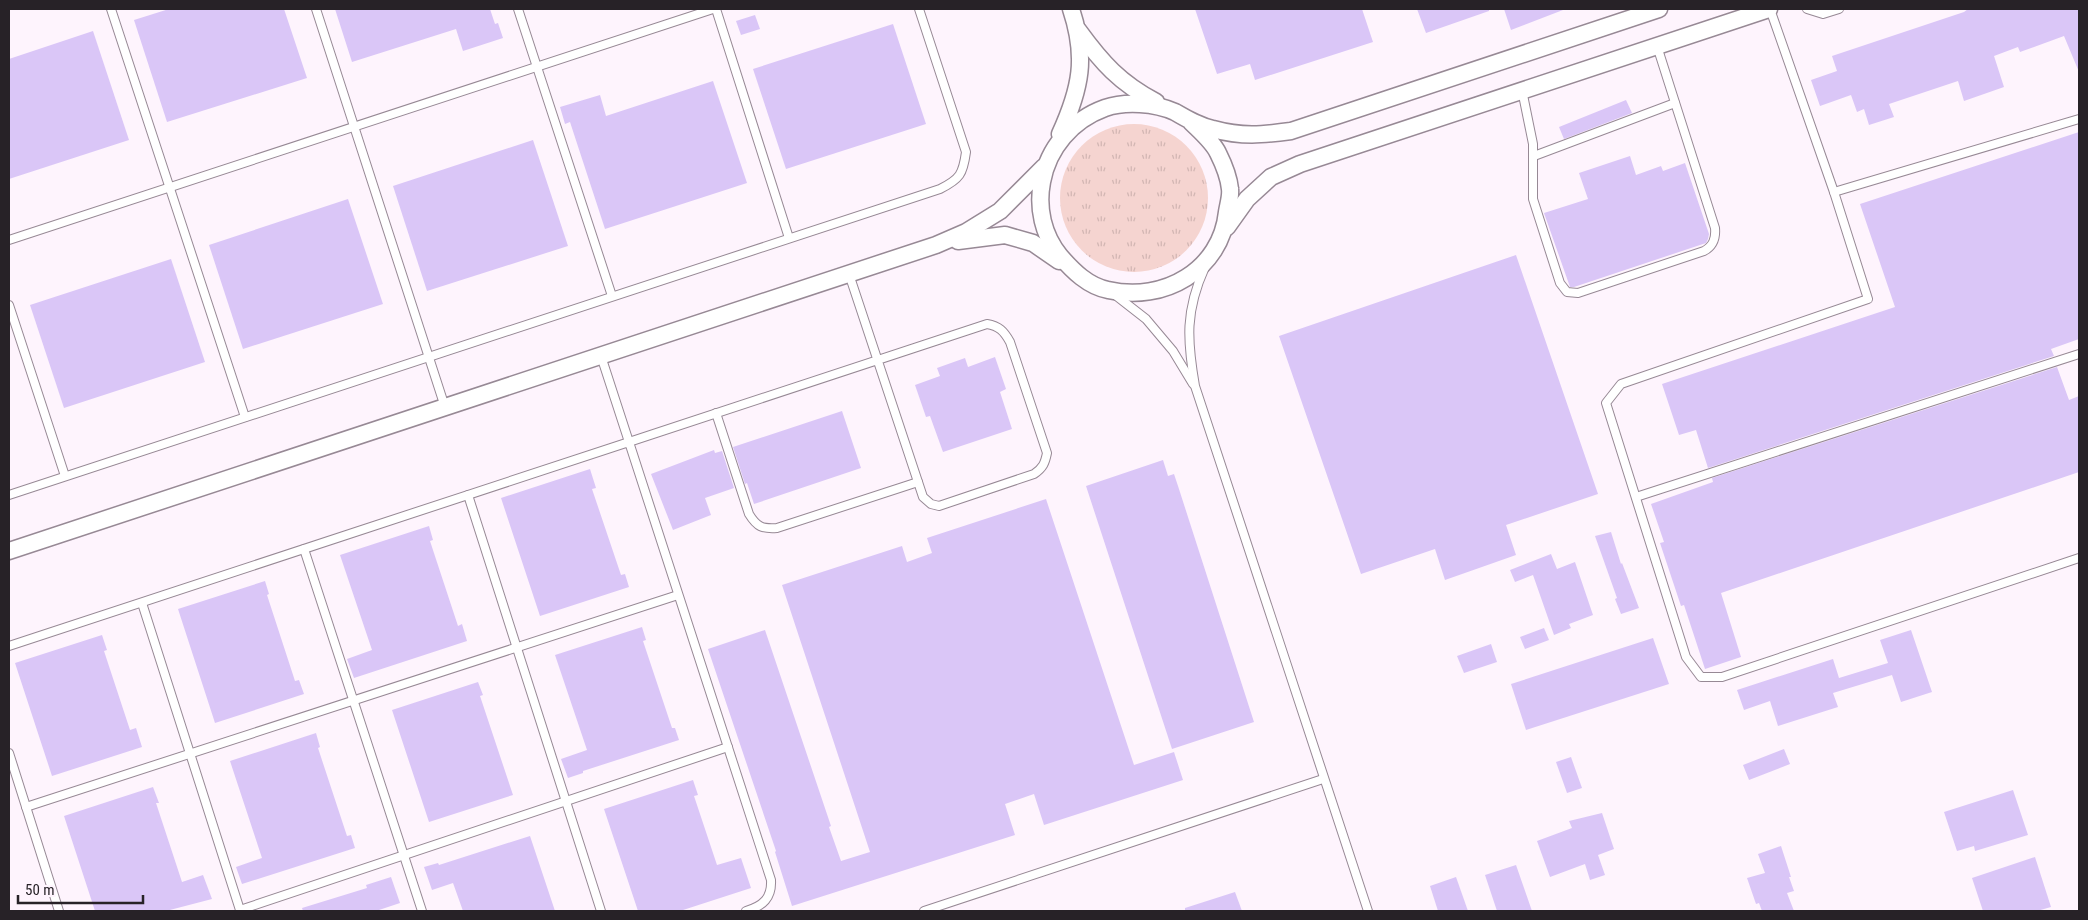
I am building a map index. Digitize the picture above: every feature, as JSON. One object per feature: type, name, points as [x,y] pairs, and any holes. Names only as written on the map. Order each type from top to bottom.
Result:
[{"type":"street","points":[[1071,9],[1077,28],[1081,65],[1067,119],[1044,167],[1039,194],[1042,222],[1053,248],[1071,269]]},
{"type":"street","points":[[1077,28],[1097,56],[1119,79],[1191,122],[1213,129],[1252,136],[1291,131],[1659,9]]},
{"type":"street","points":[[936,245],[971,238],[1005,235],[1033,243],[1088,282],[1108,290],[1145,294],[1180,283],[1209,260],[1226,229],[1247,199],[1271,177],[1300,164],[1770,9]]},
{"type":"street","points":[[1052,150],[1075,124],[1105,108],[1140,103],[1173,112]]},
{"type":"street","points":[[1191,122],[1218,152],[1230,189],[1226,229]]},
{"type":"street","points":[[9,551],[936,245],[966,232],[1000,211],[1044,167]]},
{"type":"lane","points":[[111,9],[245,417]]},
{"type":"lane","points":[[316,9],[445,407]]},
{"type":"lane","points":[[518,9],[612,296]]},
{"type":"lane","points":[[9,240],[714,9],[789,238]]},
{"type":"lane","points":[[9,494],[940,189],[956,181],[964,168],[966,152],[919,9]]},
{"type":"lane","points":[[1770,9],[1834,192],[1868,299],[1621,384],[1606,404],[1686,657],[1701,677],[1722,677],[2079,558]]},
{"type":"lane","points":[[1807,9],[1823,14],[1839,9]]},
{"type":"lane","points":[[1522,90],[1534,156],[1532,183],[1534,199],[1560,284],[1567,292],[1578,293],[1704,251],[1713,244],[1716,234],[1715,228],[1657,46]]},
{"type":"lane","points":[[1534,156],[1675,103]]},
{"type":"lane","points":[[1834,192],[2079,119]]},
{"type":"lane","points":[[1209,260],[1191,304],[1189,347],[1195,386],[1368,911]]},
{"type":"lane","points":[[9,646],[142,603],[628,442],[878,360],[987,324],[998,326],[1010,342],[1047,453],[1046,462],[1041,469],[1034,474],[939,506],[931,504],[923,497],[878,360],[849,274]]},
{"type":"lane","points":[[1108,290],[1146,319],[1173,351],[1195,386]]},
{"type":"lane","points":[[9,305],[65,476]]},
{"type":"lane","points":[[1636,497],[2079,354]]},
{"type":"lane","points":[[600,356],[771,880],[771,890],[767,901],[746,911]]},
{"type":"lane","points":[[716,413],[749,514],[754,524],[763,529],[777,528],[918,482]]},
{"type":"lane","points":[[468,495],[601,911]]},
{"type":"lane","points":[[304,549],[422,911]]},
{"type":"lane","points":[[26,807],[678,596]]},
{"type":"lane","points":[[142,603],[238,911],[728,747]]},
{"type":"lane","points":[[9,753],[59,911]]},
{"type":"lane","points":[[924,911],[1323,779]]},
{"type":"green space","points":[[1134,124],[1162,130],[1186,146],[1202,170],[1208,198],[1202,226],[1186,250],[1162,266],[1134,272],[1106,266],[1082,250],[1066,226],[1060,198],[1066,170],[1082,146],[1106,130]]},
{"type":"building","points":[[169,9],[284,9],[307,78],[167,122],[134,20]]},
{"type":"building","points":[[335,9],[490,9],[495,24],[498,23],[503,38],[463,51],[456,29],[352,62]]},
{"type":"building","points":[[1195,9],[1362,9],[1373,42],[1255,80],[1250,64],[1217,74]]},
{"type":"building","points":[[1417,9],[1489,9],[1489,11],[1426,33]]},
{"type":"building","points":[[1504,9],[1563,9],[1563,10],[1511,30]]},
{"type":"building","points":[[1968,9],[2079,9],[2079,72],[2064,36],[2020,52],[2018,47],[1994,56],[2004,87],[1964,101],[1958,81],[1889,104],[1894,117],[1869,125],[1864,109],[1857,112],[1851,95],[1820,106],[1811,80],[1837,71],[1832,56],[1964,12]]},
{"type":"building","points":[[755,15],[760,29],[741,35],[736,21]]},
{"type":"building","points":[[893,24],[926,124],[786,169],[753,69]]},
{"type":"building","points":[[93,31],[129,140],[9,179],[9,59]]},
{"type":"building","points":[[713,81],[747,183],[605,229],[570,122],[565,124],[560,107],[600,95],[606,116]]},
{"type":"building","points":[[1626,100],[1632,113],[1564,139],[1559,127]]},
{"type":"building","points":[[2079,132],[2079,339],[2051,349],[2054,356],[1708,468],[1696,430],[1679,435],[1662,384],[1895,307],[1860,204]]},
{"type":"building","points":[[533,140],[568,246],[427,291],[393,186]]},
{"type":"building","points":[[1630,156],[1636,175],[1661,166],[1663,171],[1685,163],[1709,234],[1708,239],[1706,243],[1570,287],[1544,213],[1588,199],[1579,173]]},
{"type":"building","points":[[348,199],[383,304],[243,349],[209,245]]},
{"type":"building","points":[[1516,255],[1598,494],[1506,525],[1516,555],[1445,580],[1435,549],[1361,574],[1279,336]]},
{"type":"building","points":[[171,259],[205,362],[64,408],[30,305]]},
{"type":"building","points":[[995,357],[1006,389],[1000,392],[1012,429],[943,452],[930,416],[926,417],[915,385],[940,376],[937,368],[965,358],[968,367]]},
{"type":"building","points":[[2057,367],[2069,400],[2079,396],[2079,472],[1721,593],[1741,657],[1705,669],[1684,605],[1681,606],[1660,543],[1664,542],[1651,504],[1713,482],[1712,478]]},
{"type":"building","points":[[842,411],[861,468],[754,504],[747,483],[745,484],[733,447]]},
{"type":"building","points":[[714,450],[715,453],[722,451],[734,488],[705,498],[711,515],[673,530],[651,474]]},
{"type":"building","points":[[1163,460],[1168,476],[1174,474],[1254,722],[1172,749],[1086,486]]},
{"type":"building","points":[[590,469],[596,488],[592,489],[621,575],[625,574],[629,587],[540,616],[501,498]]},
{"type":"building","points":[[1046,499],[1134,765],[1174,752],[1183,780],[1044,825],[1034,794],[1005,804],[1015,835],[792,906],[776,851],[708,649],[765,630],[841,861],[870,852],[782,585],[902,546],[907,562],[932,553],[927,538]]},
{"type":"building","points":[[429,526],[433,540],[430,541],[458,626],[462,624],[467,641],[354,678],[347,659],[372,650],[340,555]]},
{"type":"building","points":[[1611,532],[1621,564],[1639,608],[1621,614],[1595,536]]},
{"type":"building","points":[[1551,554],[1557,569],[1575,562],[1593,615],[1569,624],[1571,628],[1554,635],[1533,575],[1515,582],[1510,570]]},
{"type":"building","points":[[265,581],[269,594],[267,595],[295,681],[299,680],[304,694],[215,723],[178,609]]},
{"type":"building","points":[[642,627],[646,640],[643,641],[672,728],[675,728],[679,740],[583,771],[583,773],[568,778],[561,759],[587,750],[555,655]]},
{"type":"building","points":[[1544,628],[1549,640],[1525,649],[1520,637]]},
{"type":"building","points":[[1911,630],[1932,692],[1901,702],[1892,675],[1833,693],[1838,707],[1778,726],[1770,701],[1744,710],[1737,690],[1833,659],[1839,678],[1888,663],[1880,640]]},
{"type":"building","points":[[102,635],[107,650],[104,651],[130,730],[136,728],[142,747],[52,776],[15,663]]},
{"type":"building","points":[[1653,638],[1669,684],[1526,730],[1511,684]]},
{"type":"building","points":[[1491,644],[1497,662],[1464,673],[1457,656]]},
{"type":"building","points":[[478,682],[483,695],[480,696],[513,795],[429,822],[392,710]]},
{"type":"building","points":[[316,733],[320,747],[318,748],[347,836],[351,835],[355,848],[242,884],[236,867],[262,858],[230,761]]},
{"type":"building","points":[[1784,749],[1790,764],[1749,780],[1743,765]]},
{"type":"building","points":[[1571,757],[1582,788],[1567,793],[1556,762]]},
{"type":"building","points":[[693,780],[698,795],[694,796],[717,865],[741,858],[751,888],[680,911],[638,911],[604,809]]},
{"type":"building","points":[[153,787],[159,803],[156,803],[182,882],[203,875],[212,899],[166,911],[95,911],[64,816]]},
{"type":"building","points":[[2013,790],[2028,835],[1975,851],[1974,846],[1957,851],[1944,812]]},
{"type":"building","points":[[1602,813],[1614,849],[1598,855],[1605,875],[1590,880],[1585,864],[1550,877],[1537,841],[1572,828],[1569,821]]},
{"type":"building","points":[[530,836],[555,911],[463,911],[453,883],[432,890],[424,867],[438,863],[439,865]]},
{"type":"building","points":[[1781,846],[1794,891],[1787,893],[1794,911],[1762,911],[1759,903],[1756,904],[1747,878],[1765,873],[1758,854]]},
{"type":"building","points":[[2035,857],[2051,907],[2037,911],[1983,911],[1972,878]]},
{"type":"building","points":[[1516,865],[1532,911],[1497,911],[1485,875]]},
{"type":"building","points":[[391,877],[400,903],[376,911],[303,911],[302,908],[367,888],[366,885]]},
{"type":"building","points":[[1456,877],[1468,911],[1438,911],[1430,886]]},
{"type":"building","points":[[1235,892],[1242,911],[1185,911],[1185,908]]}]
